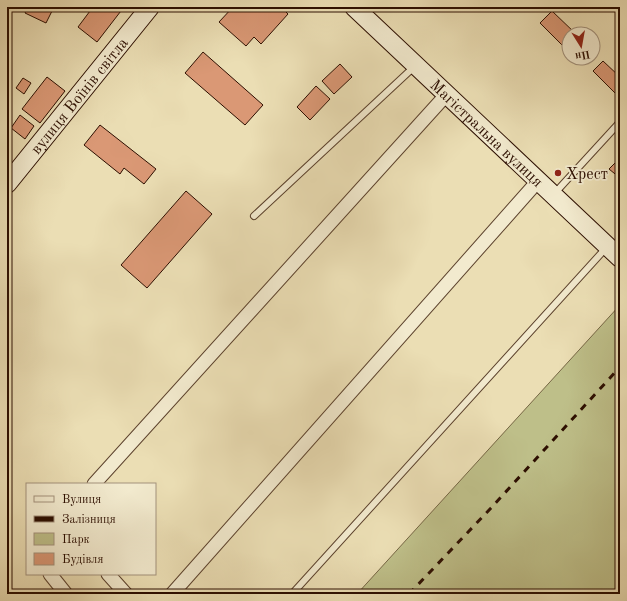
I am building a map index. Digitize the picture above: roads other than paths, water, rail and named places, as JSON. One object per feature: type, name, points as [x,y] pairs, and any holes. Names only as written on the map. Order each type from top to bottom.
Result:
[{"type":"main road","name":"вулиця Воїнів світла","points":[[7,184],[150,7]]},
{"type":"main road","name":"Магістральна вулиця","points":[[354,7],[553,195],[616,251]]},
{"type":"street","points":[[95,483],[447,94]]},
{"type":"street","points":[[172,594],[538,181]]},
{"type":"street","points":[[51,575],[66,594]]},
{"type":"street","points":[[109,575],[126,594]]},
{"type":"lane","points":[[254,216],[416,65]]},
{"type":"lane","points":[[553,195],[620,122]]},
{"type":"lane","points":[[292,594],[616,251]]},
{"type":"railway","points":[[409,594],[491,508],[620,367]]},
{"type":"place","name":"Хрест","points":[[558,173]]}]
